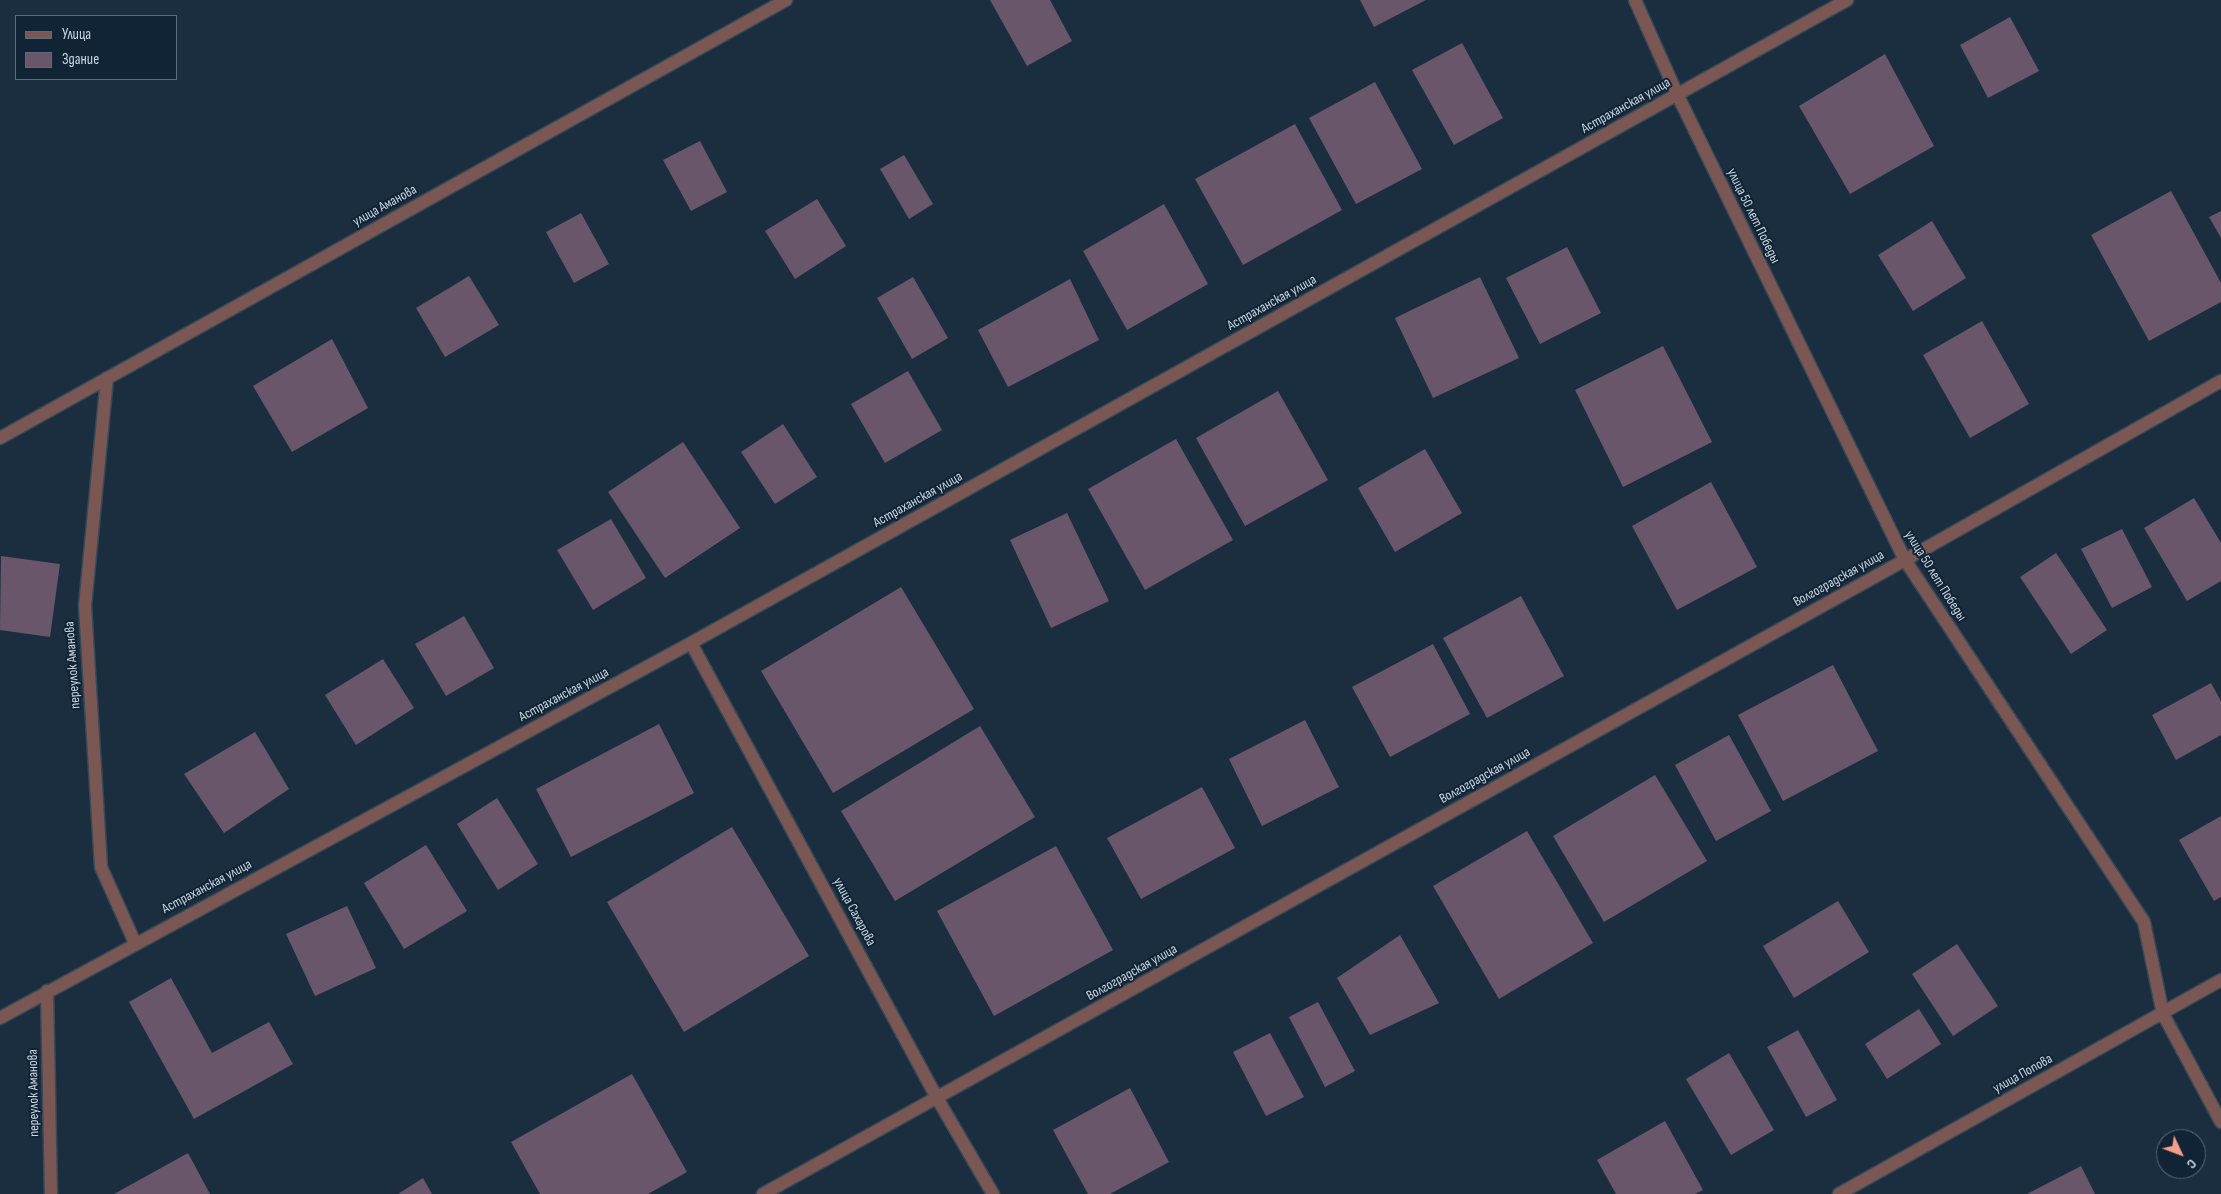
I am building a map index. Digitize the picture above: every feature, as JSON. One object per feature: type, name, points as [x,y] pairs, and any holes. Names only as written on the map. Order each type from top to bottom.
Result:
[{"type":"street","name":"улица Аманова","points":[[0,438],[786,0]]},
{"type":"street","name":"улица 50 лет Победы","points":[[1635,0],[1677,94],[1905,560],[2144,922],[2163,1014],[2221,1122]]},
{"type":"street","name":"Астраханская улица","points":[[0,1018],[135,943],[691,643],[1847,0]]},
{"type":"street","name":"переулок Аманова","points":[[107,378],[85,606],[101,867],[135,943]]},
{"type":"street","name":"Волгоградская улица","points":[[763,1194],[1905,560],[2221,381]]},
{"type":"street","name":"улица Сахарова","points":[[691,643],[937,1098],[993,1194]]},
{"type":"street","name":"улица Попова","points":[[1839,1194],[2221,980]]},
{"type":"street","name":"переулок Аманова","points":[[47,991],[51,1194]]},
{"type":"building","points":[[990,0],[1050,0],[1072,41],[1027,66]]},
{"type":"building","points":[[1360,0],[1426,0],[1374,27]]},
{"type":"building","points":[[2010,17],[2039,71],[1988,98],[1960,45]]},
{"type":"building","points":[[1462,43],[1503,118],[1454,145],[1412,70]]},
{"type":"building","points":[[1885,54],[1934,146],[1850,194],[1799,106]]},
{"type":"building","points":[[1375,82],[1422,169],[1356,204],[1309,118]]},
{"type":"building","points":[[1295,124],[1342,210],[1243,265],[1195,179]]},
{"type":"building","points":[[700,141],[727,192],[691,211],[663,160]]},
{"type":"building","points":[[904,155],[933,204],[909,219],[880,169]]},
{"type":"building","points":[[2171,191],[2221,283],[2221,302],[2149,341],[2091,235]]},
{"type":"building","points":[[817,199],[846,246],[795,279],[765,231]]},
{"type":"building","points":[[1164,204],[1208,284],[1127,330],[1083,251]]},
{"type":"building","points":[[2221,211],[2221,238],[2209,217]]},
{"type":"building","points":[[581,213],[609,264],[574,283],[546,232]]},
{"type":"building","points":[[1932,221],[1966,278],[1913,311],[1878,255]]},
{"type":"building","points":[[1567,247],[1601,313],[1540,344],[1506,278]]},
{"type":"building","points":[[469,276],[499,325],[445,357],[416,308]]},
{"type":"building","points":[[913,277],[948,338],[912,359],[877,298]]},
{"type":"building","points":[[1480,277],[1519,358],[1433,398],[1395,318]]},
{"type":"building","points":[[1070,279],[1099,340],[1008,387],[978,330]]},
{"type":"building","points":[[1982,321],[2029,404],[1970,438],[1923,355]]},
{"type":"building","points":[[332,339],[368,408],[292,452],[253,386]]},
{"type":"building","points":[[1663,346],[1712,442],[1623,487],[1575,390]]},
{"type":"building","points":[[908,371],[942,430],[885,463],[851,404]]},
{"type":"building","points":[[1278,391],[1328,480],[1245,526],[1196,438]]},
{"type":"building","points":[[783,424],[817,477],[775,504],[741,452]]},
{"type":"building","points":[[1176,439],[1233,540],[1145,590],[1088,489]]},
{"type":"building","points":[[683,442],[740,528],[665,578],[608,492]]},
{"type":"building","points":[[1425,449],[1462,513],[1395,552],[1358,488]]},
{"type":"building","points":[[1711,482],[1757,567],[1677,610],[1632,526]]},
{"type":"building","points":[[2194,498],[2221,543],[2221,581],[2187,601],[2144,528]]},
{"type":"building","points":[[1067,513],[1109,601],[1051,628],[1010,540]]},
{"type":"building","points":[[611,519],[646,578],[593,610],[557,550]]},
{"type":"building","points":[[2122,529],[2152,587],[2112,608],[2081,549]]},
{"type":"building","points":[[2056,553],[2107,630],[2071,654],[2020,577]]},
{"type":"building","points":[[1,556],[60,564],[50,637],[0,630]]},
{"type":"building","points":[[901,587],[974,709],[833,793],[761,671]]},
{"type":"building","points":[[1521,596],[1564,676],[1487,718],[1443,638]]},
{"type":"building","points":[[464,616],[494,668],[446,696],[415,644]]},
{"type":"building","points":[[1433,644],[1470,714],[1390,757],[1352,687]]},
{"type":"building","points":[[383,659],[414,708],[356,745],[325,695]]},
{"type":"building","points":[[1833,665],[1878,751],[1783,801],[1738,715]]},
{"type":"building","points":[[2211,683],[2221,701],[2221,735],[2176,760],[2152,715]]},
{"type":"building","points":[[1305,720],[1339,787],[1262,826],[1229,759]]},
{"type":"building","points":[[659,724],[694,793],[571,857],[536,789]]},
{"type":"building","points":[[980,726],[1035,817],[895,901],[841,811]]},
{"type":"building","points":[[255,732],[289,789],[224,833],[184,774]]},
{"type":"building","points":[[1729,735],[1771,811],[1716,841],[1675,765]]},
{"type":"building","points":[[1655,775],[1707,861],[1604,922],[1553,836]]},
{"type":"building","points":[[1202,787],[1235,848],[1141,899],[1107,838]]},
{"type":"building","points":[[497,798],[538,864],[498,890],[457,824]]},
{"type":"building","points":[[2221,816],[2221,897],[2214,901],[2179,840]]},
{"type":"building","points":[[732,827],[809,956],[684,1032],[607,902]]},
{"type":"building","points":[[1527,831],[1593,943],[1499,999],[1433,886]]},
{"type":"building","points":[[426,845],[467,911],[404,949],[364,883]]},
{"type":"building","points":[[1056,846],[1113,950],[994,1016],[937,911]]},
{"type":"building","points":[[1838,901],[1869,952],[1794,998],[1763,946]]},
{"type":"building","points":[[347,906],[376,968],[315,996],[286,934]]},
{"type":"building","points":[[1400,935],[1439,1003],[1370,1035],[1337,978]]},
{"type":"building","points":[[1957,944],[1998,1006],[1953,1036],[1912,974]]},
{"type":"building","points":[[171,978],[212,1053],[269,1022],[293,1064],[194,1119],[129,1002]]},
{"type":"building","points":[[1318,1002],[1355,1071],[1325,1087],[1289,1017]]},
{"type":"building","points":[[1919,1009],[1941,1044],[1887,1079],[1865,1044]]},
{"type":"building","points":[[1798,1030],[1837,1100],[1806,1117],[1767,1047]]},
{"type":"building","points":[[1270,1033],[1304,1097],[1266,1116],[1233,1052]]},
{"type":"building","points":[[1729,1053],[1774,1130],[1731,1155],[1686,1079]]},
{"type":"building","points":[[632,1074],[687,1172],[648,1194],[540,1194],[511,1142]]},
{"type":"building","points":[[1130,1088],[1169,1162],[1110,1194],[1088,1194],[1053,1130]]},
{"type":"building","points":[[1665,1121],[1703,1190],[1695,1194],[1616,1194],[1597,1160]]},
{"type":"building","points":[[188,1153],[210,1194],[114,1194]]},
{"type":"building","points":[[2081,1166],[2095,1194],[2027,1194]]},
{"type":"building","points":[[423,1178],[432,1194],[398,1194]]}]
